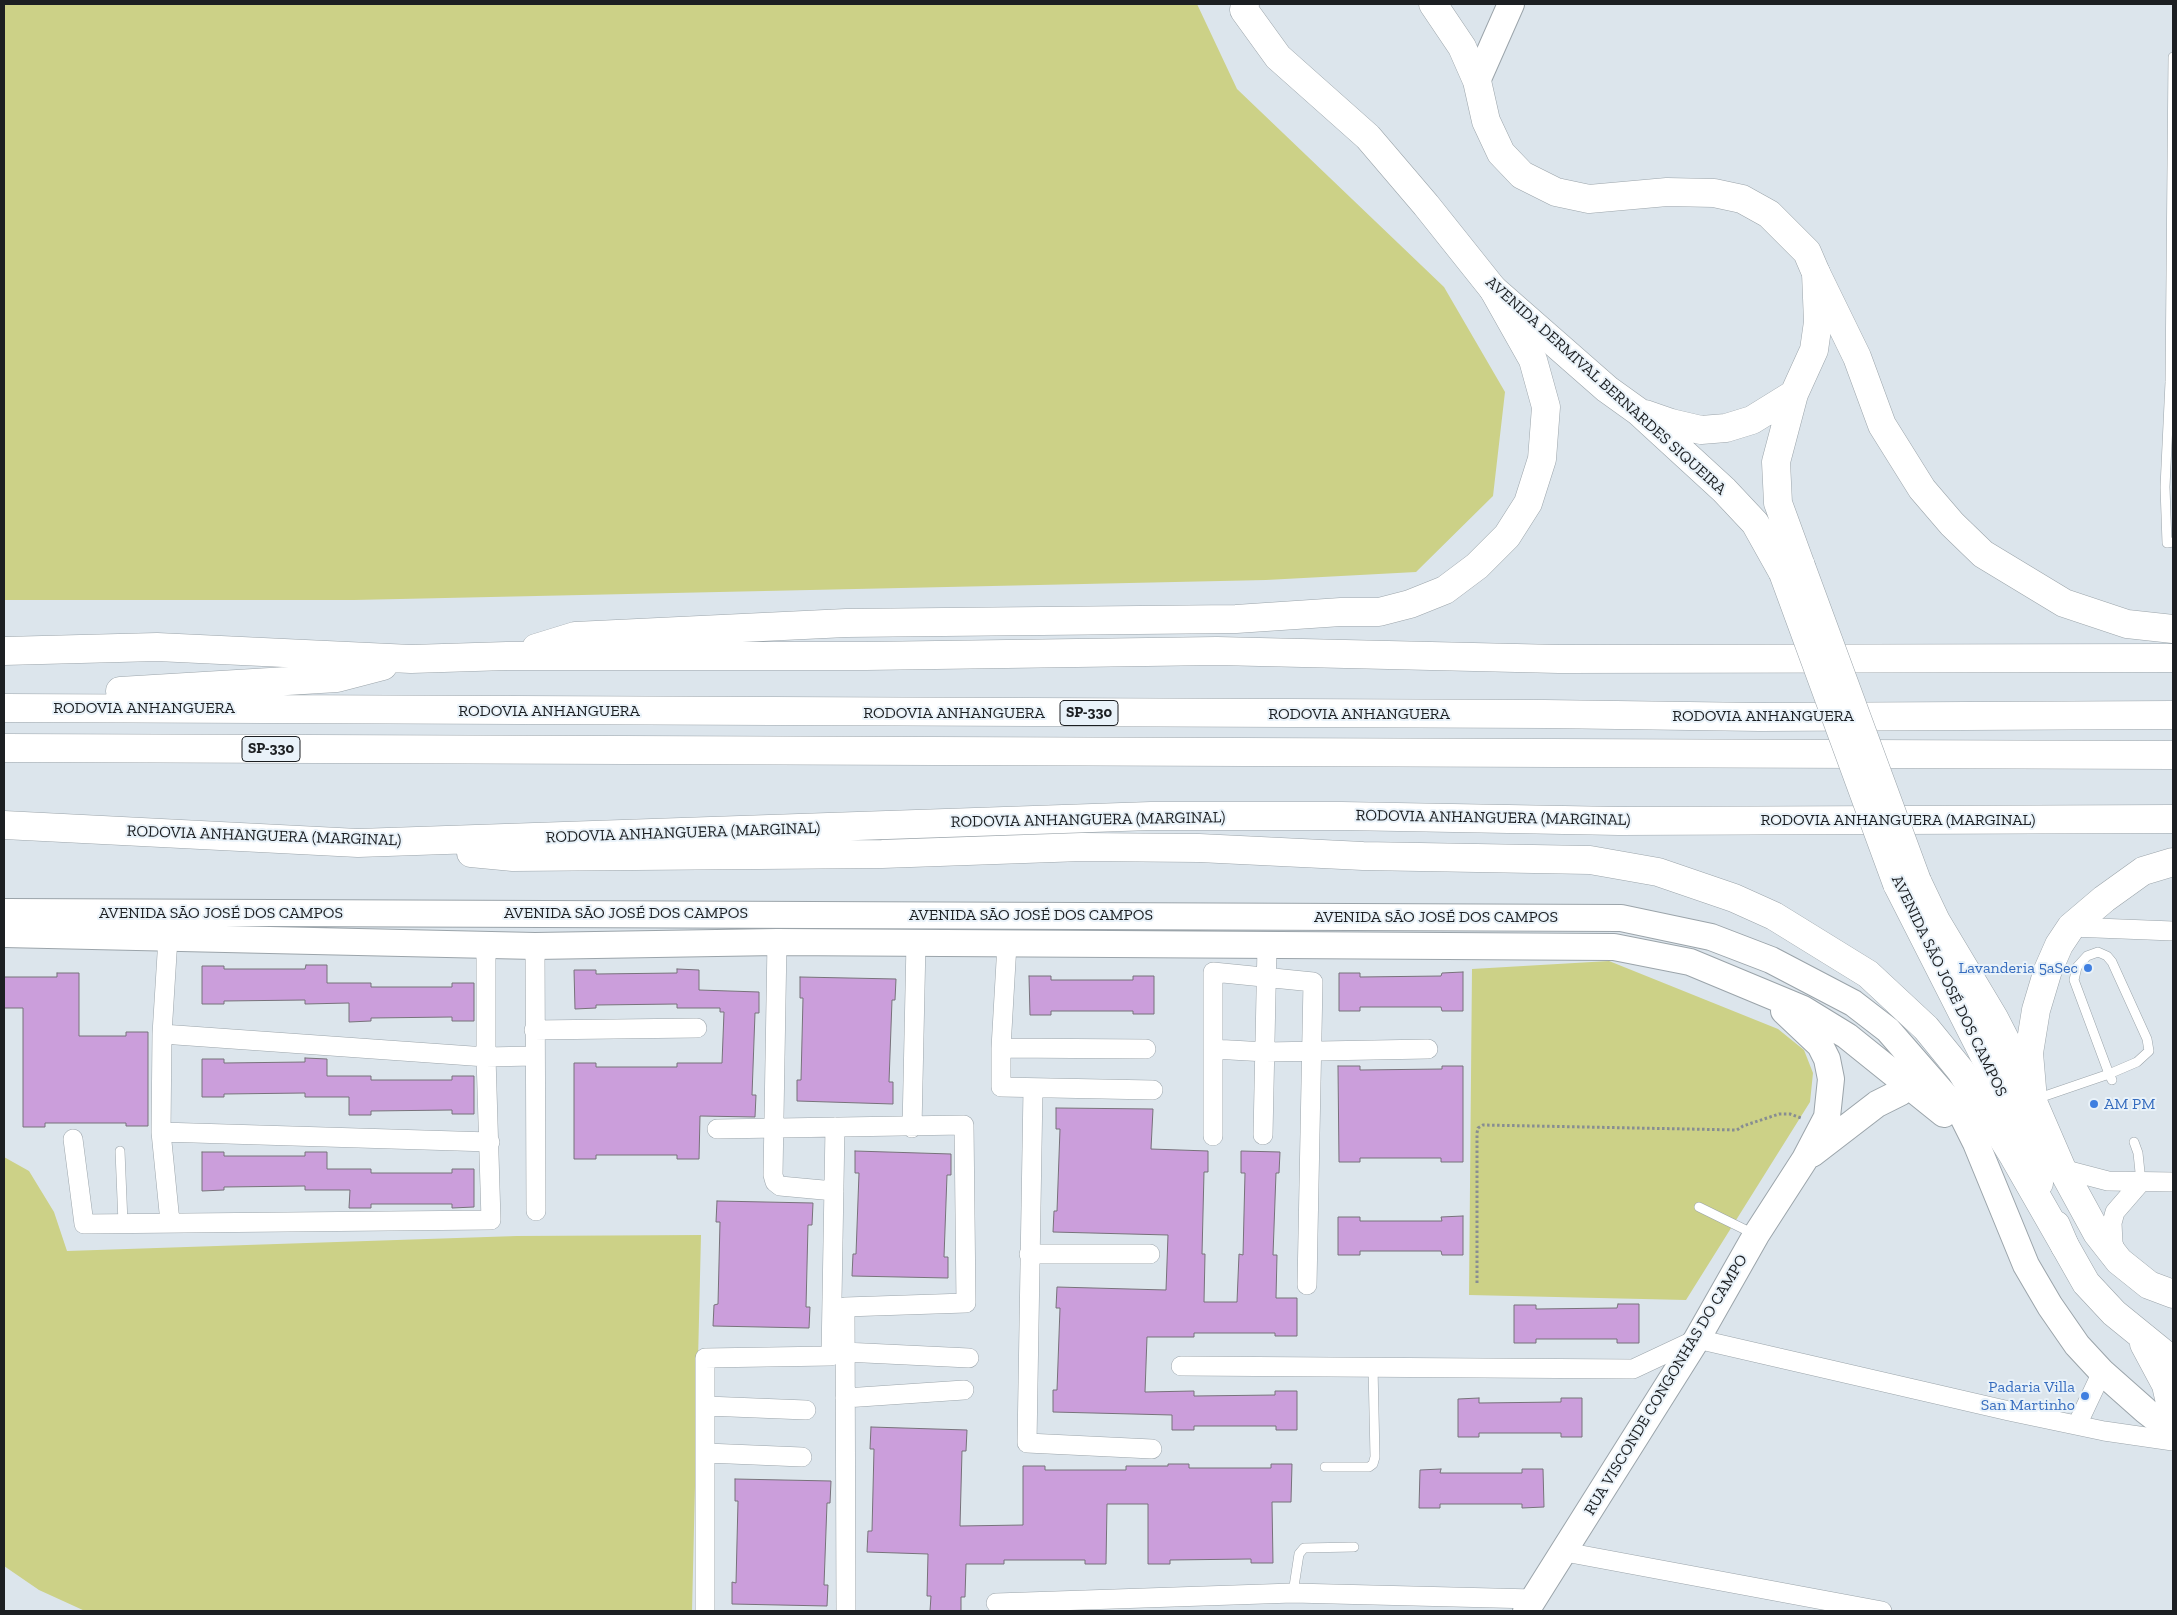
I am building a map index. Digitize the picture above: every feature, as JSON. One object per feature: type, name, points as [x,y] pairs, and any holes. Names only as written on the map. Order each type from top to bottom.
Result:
[{"type":"main road","points":[[1433,4],[1462,47],[1477,82],[1486,121],[1501,153],[1522,175],[1556,192],[1588,199],[1676,192],[1714,193],[1742,199],[1769,214],[1807,252],[1857,357],[1882,425],[1922,489],[1952,524],[1983,554],[2064,603],[2126,624],[2173,629]]},
{"type":"main road","name":"AVENIDA DERMIVAL BERNARDES SIQUEIRA","points":[[1243,6],[1278,57],[1368,136],[1493,288],[1607,389],[1639,412],[1724,490],[1755,523],[1792,570]]},
{"type":"main road","points":[[1792,570],[1778,503],[1776,462],[1794,394],[1814,350],[1818,322],[1816,273]]},
{"type":"main road","points":[[507,656],[575,636],[855,623],[1236,619],[1341,612],[1379,612],[1410,604],[1445,590],[1477,566],[1507,536],[1528,503],[1542,458],[1546,406],[1533,360],[1493,288]]},
{"type":"main road","points":[[1639,412],[1671,423],[1701,430],[1726,428],[1752,420],[1794,394]]},
{"type":"main road","name":"AVENIDA SÃO JOSÉ DOS CAMPOS","points":[[1792,570],[1907,883],[1999,1085],[2065,1246],[2086,1283],[2114,1313],[2173,1361]]},
{"type":"main road","points":[[4,651],[157,647],[411,659],[507,656],[866,656],[1217,651],[1559,659],[2173,658]]},
{"type":"main road","points":[[4,697],[268,684],[337,678],[411,659]]},
{"type":"main road","name":"RODOVIA ANHANGUERA","points":[[4,708],[1545,714],[1760,717],[2173,715]]},
{"type":"main road","name":"SP-330","points":[[4,748],[2173,755]]},
{"type":"main road","name":"RODOVIA ANHANGUERA (MARGINAL)","points":[[4,825],[358,843],[1151,816],[1342,816],[1620,821],[2173,819]]},
{"type":"main road","points":[[358,843],[513,857],[882,854],[1082,847],[1199,848],[1364,856],[1590,860],[1658,872],[1734,898],[1774,916],[1868,974],[1926,1028],[1961,1071],[2014,1157],[2065,1246]]},
{"type":"main road","points":[[2033,1100],[2029,1053],[2036,1010],[2048,970],[2059,945],[2071,928],[2104,899],[2143,871],[2173,862]]},
{"type":"main road","name":"AVENIDA SÃO JOSÉ DOS CAMPOS","points":[[1907,883],[1936,921],[1994,1018],[2033,1100],[2062,1169],[2097,1233],[2119,1261],[2149,1285],[2173,1294]]},
{"type":"main road","points":[[2129,1325],[2143,1342],[2166,1385],[2173,1428]]},
{"type":"street","points":[[1477,82],[1511,4]]},
{"type":"street","name":"AVENIDA SÃO JOSÉ DOS CAMPOS","points":[[4,912],[1621,918],[1711,937],[1771,960],[1852,1003],[1888,1030],[1918,1078],[1976,1143],[2026,1265],[2050,1306],[2077,1344],[2102,1372],[2173,1428]]},
{"type":"street","points":[[2071,928],[2173,931]]},
{"type":"street","name":"AVENIDA SÃO JOSÉ DOS CAMPOS","points":[[4,934],[535,946],[777,942],[1614,947],[1690,962],[1761,990],[1803,1009],[1918,1078]]},
{"type":"street","points":[[168,938],[162,1034],[162,1132],[170,1222]]},
{"type":"street","points":[[777,942],[773,1174],[775,1182],[780,1186],[834,1191]]},
{"type":"street","points":[[912,1128],[916,943]]},
{"type":"street","points":[[1007,944],[1001,1048],[1001,1087],[1153,1090]]},
{"type":"street","points":[[73,1139],[84,1224],[490,1220],[490,1142],[486,1056],[486,945]]},
{"type":"street","points":[[535,946],[536,1211]]},
{"type":"street","points":[[1264,1135],[1267,946]]},
{"type":"street","points":[[1213,1136],[1214,972],[1268,976],[1312,982],[1307,1285]]},
{"type":"street","name":"RUA VISCONDE CONGONHAS DO CAMPO","points":[[1530,1605],[1697,1339],[1756,1235],[1805,1159],[1827,1117],[1831,1096],[1831,1079],[1820,1045],[1761,990]]},
{"type":"street","points":[[534,1030],[697,1028]]},
{"type":"street","points":[[162,1034],[486,1056],[534,1056]]},
{"type":"street","points":[[1001,1048],[1146,1049]]},
{"type":"street","points":[[1213,1049],[1266,1052],[1428,1049]]},
{"type":"street","name":"RUA VISCONDE CONGONHAS DO CAMPO","points":[[1805,1159],[1878,1104],[1901,1092],[1918,1078]]},
{"type":"street","points":[[1033,1089],[1027,1443],[1152,1449]]},
{"type":"street","points":[[717,1129],[912,1128],[964,1125],[966,1303],[845,1307],[846,1611]]},
{"type":"street","points":[[705,1611],[705,1358],[831,1356],[835,1127]]},
{"type":"street","points":[[162,1132],[490,1142]]},
{"type":"street","points":[[2062,1169],[2108,1181],[2173,1182]]},
{"type":"street","points":[[2119,1261],[2113,1243],[2114,1218],[2119,1205],[2141,1182]]},
{"type":"street","points":[[1029,1254],[1150,1254]]},
{"type":"street","points":[[1181,1366],[1633,1368],[1697,1339],[2077,1425],[2173,1428]]},
{"type":"street","points":[[844,1352],[969,1358]]},
{"type":"street","points":[[2077,1425],[2102,1372]]},
{"type":"street","points":[[845,1398],[964,1390]]},
{"type":"street","points":[[706,1406],[806,1410]]},
{"type":"street","points":[[706,1453],[802,1458]]},
{"type":"street","points":[[1565,1552],[1882,1611]]},
{"type":"street","points":[[996,1603],[1293,1593],[1530,1605]]},
{"type":"lane","points":[[2173,57],[2167,542],[2173,542]]},
{"type":"lane","points":[[2033,1100],[2111,1077],[2137,1062],[2149,1051],[2147,1039],[2112,962],[2098,952],[2087,956],[2077,967],[2074,980],[2111,1077]]},
{"type":"lane","points":[[2134,1142],[2138,1154],[2141,1182]]},
{"type":"lane","points":[[120,1151],[123,1223]]},
{"type":"lane","points":[[1699,1207],[1756,1235]]},
{"type":"lane","points":[[1325,1467],[1369,1466],[1373,1464],[1375,1457],[1373,1367]]},
{"type":"lane","points":[[1293,1593],[1299,1554],[1304,1548],[1354,1547]]},
{"type":"path","points":[[1477,1283],[1477,1133],[1478,1128],[1483,1125],[1737,1130],[1743,1126],[1780,1114],[1790,1114],[1807,1121],[1819,1132]]},
{"type":"green space","points":[[4,4],[1197,4],[1237,89],[1444,287],[1505,392],[1493,496],[1416,572],[1266,580],[354,600],[4,600]]},
{"type":"green space","points":[[1609,961],[1778,1029],[1804,1050],[1813,1073],[1810,1102],[1686,1300],[1469,1295],[1472,969]]},
{"type":"green space","points":[[4,1157],[29,1171],[54,1212],[67,1251],[517,1236],[701,1235],[692,1611],[85,1611],[39,1590],[4,1566]]},
{"type":"building","points":[[306,965],[327,965],[327,983],[371,983],[371,987],[452,987],[452,983],[474,983],[474,1021],[452,1021],[452,1017],[371,1018],[371,1021],[349,1022],[349,1003],[305,1004],[305,1000],[224,1001],[224,1004],[202,1004],[202,966],[224,966],[224,969],[305,969]]},
{"type":"building","points":[[677,969],[699,970],[699,990],[759,992],[759,1013],[755,1013],[752,1095],[756,1095],[755,1117],[700,1116],[699,1159],[677,1159],[677,1155],[596,1155],[596,1159],[574,1159],[574,1063],[596,1063],[596,1067],[677,1067],[677,1063],[722,1063],[724,1012],[720,1012],[720,1008],[677,1008],[677,1004],[596,1005],[596,1008],[575,1009],[574,970],[596,970],[596,974],[677,973]]},
{"type":"building","points":[[1463,972],[1463,1011],[1442,1011],[1441,1007],[1360,1007],[1360,1011],[1339,1011],[1339,973],[1360,973],[1360,977],[1441,976],[1442,973]]},
{"type":"building","points":[[57,973],[79,973],[79,1036],[126,1036],[126,1032],[148,1032],[148,1126],[126,1126],[126,1123],[45,1123],[45,1127],[23,1127],[23,1008],[4,1008],[4,977],[57,977]]},
{"type":"building","points":[[1029,976],[1051,976],[1051,980],[1133,980],[1133,976],[1154,976],[1154,1014],[1133,1014],[1133,1011],[1051,1011],[1051,1015],[1030,1015]]},
{"type":"building","points":[[800,977],[896,979],[895,1000],[892,1000],[889,1082],[893,1082],[893,1104],[797,1101],[797,1080],[801,1080],[803,998],[800,998]]},
{"type":"building","points":[[305,1058],[327,1059],[327,1076],[371,1076],[371,1080],[452,1080],[452,1076],[474,1076],[474,1114],[452,1114],[452,1110],[371,1111],[371,1115],[349,1115],[349,1097],[305,1097],[305,1093],[224,1094],[224,1097],[202,1097],[202,1059],[224,1059],[224,1063],[305,1062]]},
{"type":"building","points":[[1338,1066],[1360,1066],[1360,1070],[1442,1069],[1442,1066],[1463,1066],[1463,1162],[1441,1162],[1441,1158],[1360,1158],[1360,1162],[1339,1162]]},
{"type":"building","points":[[1056,1108],[1153,1109],[1151,1149],[1208,1151],[1208,1172],[1204,1172],[1202,1254],[1205,1254],[1204,1302],[1237,1302],[1239,1254],[1243,1255],[1245,1173],[1241,1173],[1241,1151],[1280,1152],[1279,1173],[1276,1173],[1273,1255],[1277,1255],[1276,1298],[1297,1298],[1297,1336],[1275,1336],[1275,1333],[1194,1333],[1194,1337],[1147,1337],[1145,1392],[1194,1391],[1194,1396],[1275,1395],[1275,1391],[1297,1391],[1297,1430],[1276,1430],[1276,1426],[1194,1426],[1194,1430],[1172,1430],[1172,1415],[1053,1412],[1053,1390],[1057,1390],[1060,1308],[1056,1308],[1057,1287],[1166,1290],[1168,1235],[1053,1232],[1054,1211],[1057,1211],[1060,1129],[1056,1129]]},
{"type":"building","points":[[855,1151],[951,1154],[951,1175],[947,1175],[944,1257],[948,1257],[948,1278],[852,1276],[853,1254],[856,1254],[859,1173],[855,1173]]},
{"type":"building","points":[[202,1152],[224,1152],[224,1156],[305,1156],[305,1152],[327,1152],[327,1169],[371,1169],[371,1173],[452,1173],[452,1169],[474,1169],[474,1207],[452,1208],[452,1204],[371,1204],[371,1208],[349,1208],[350,1190],[305,1190],[305,1186],[224,1187],[224,1190],[202,1191]]},
{"type":"building","points":[[717,1201],[813,1203],[812,1225],[808,1225],[806,1307],[810,1307],[809,1328],[713,1326],[714,1305],[718,1304],[720,1222],[716,1222]]},
{"type":"building","points":[[1463,1216],[1463,1255],[1442,1255],[1441,1251],[1360,1251],[1360,1255],[1338,1255],[1338,1217],[1360,1217],[1360,1221],[1442,1221],[1441,1217]]},
{"type":"building","points":[[1618,1304],[1639,1304],[1639,1343],[1617,1343],[1617,1339],[1536,1339],[1536,1343],[1514,1343],[1514,1305],[1536,1305],[1536,1309],[1617,1308]]},
{"type":"building","points":[[1479,1398],[1479,1403],[1561,1402],[1561,1398],[1582,1398],[1582,1437],[1561,1437],[1561,1433],[1479,1433],[1479,1437],[1458,1437],[1458,1399]]},
{"type":"building","points":[[871,1427],[967,1430],[966,1451],[962,1451],[960,1526],[1023,1525],[1023,1466],[1045,1466],[1045,1470],[1126,1470],[1126,1466],[1168,1466],[1168,1464],[1189,1464],[1189,1468],[1271,1468],[1271,1464],[1292,1464],[1291,1502],[1272,1502],[1273,1563],[1251,1563],[1251,1559],[1170,1560],[1170,1564],[1148,1564],[1148,1504],[1107,1504],[1106,1564],[1085,1564],[1085,1560],[1004,1560],[1004,1564],[966,1564],[965,1597],[961,1597],[961,1611],[930,1611],[931,1596],[927,1596],[928,1554],[867,1552],[868,1531],[872,1531],[874,1449],[870,1449]]},
{"type":"building","points":[[1441,1469],[1440,1473],[1522,1473],[1522,1469],[1543,1469],[1544,1507],[1522,1508],[1522,1504],[1440,1504],[1440,1508],[1419,1508],[1420,1470]]},
{"type":"building","points":[[735,1479],[831,1481],[830,1503],[827,1503],[824,1585],[828,1585],[827,1606],[732,1604],[732,1582],[736,1583],[738,1501],[735,1501]]},
{"type":"place","name":"Lavanderia 5aSec","points":[[2088,968]]},
{"type":"place","name":"AM PM","points":[[2094,1104]]},
{"type":"place","name":"Padaria Villa San Martinho","points":[[2085,1396]]}]
